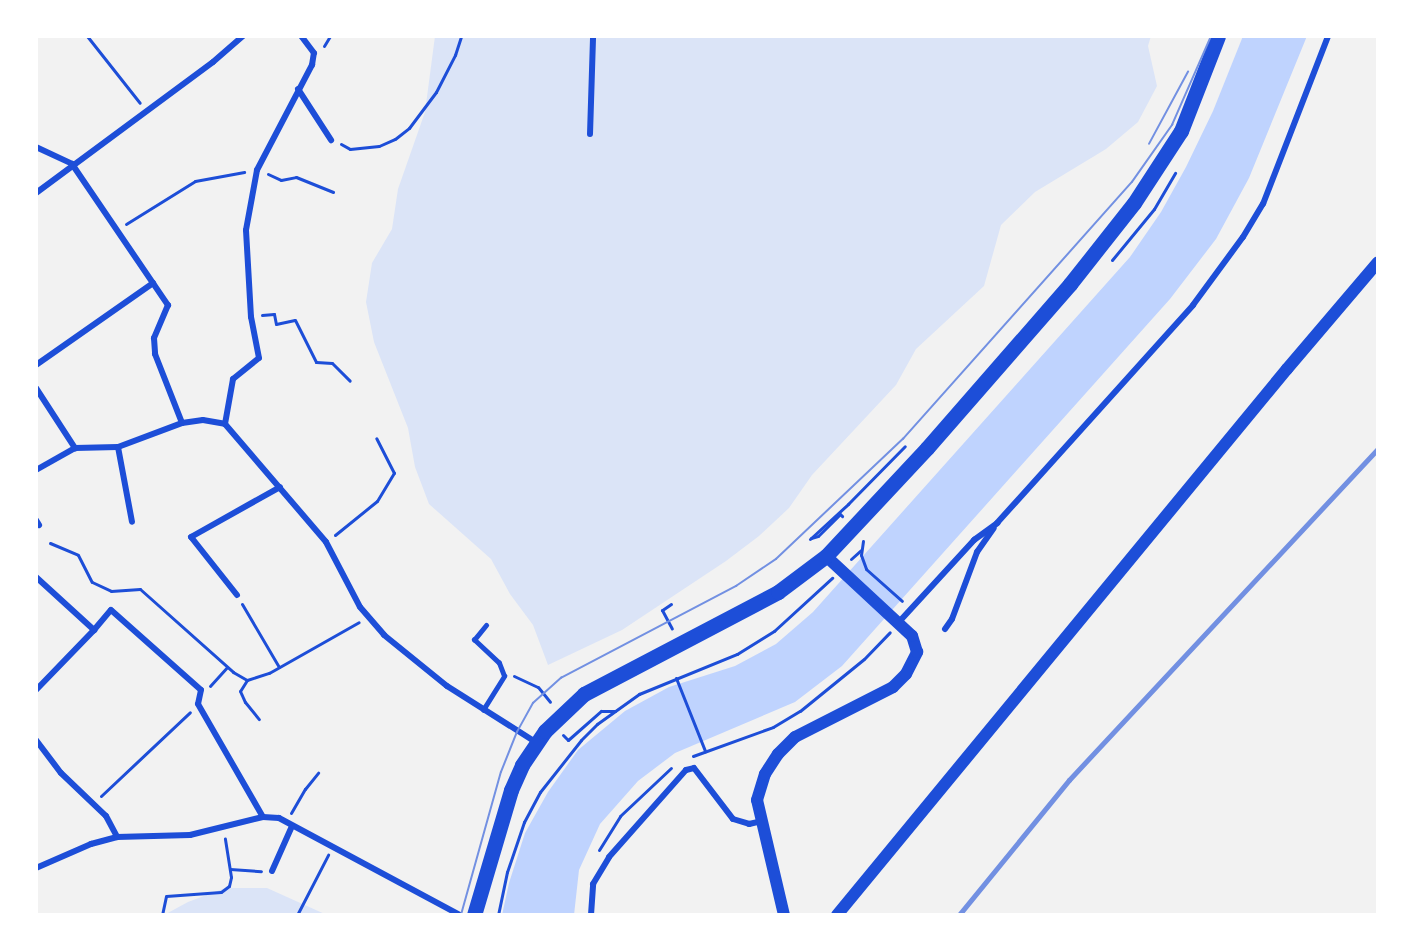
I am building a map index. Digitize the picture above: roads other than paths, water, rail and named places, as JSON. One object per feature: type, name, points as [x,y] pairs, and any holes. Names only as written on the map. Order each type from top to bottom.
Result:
[{"type":"highway","points":[[474,915],[511,790],[537,743],[566,709],[585,694],[778,592],[826,556],[927,448],[1048,308],[1134,203],[1181,131],[1218,36]]},
{"type":"main road","points":[[837,915],[1287,369],[1378,262]]},
{"type":"main road","points":[[784,915],[757,800],[765,774],[795,737],[893,687],[906,674],[917,652],[912,636],[826,556]]},
{"type":"street","points":[[36,193],[72,164],[213,62],[243,36]]},
{"type":"street","points":[[225,424],[234,379],[260,358],[251,317],[246,230],[256,170],[312,65],[314,53],[301,36]]},
{"type":"street","points":[[590,134],[593,36]]},
{"type":"street","points":[[945,629],[952,619],[977,552],[997,523],[1193,305],[1243,237],[1263,204],[1328,36]]},
{"type":"street","points":[[298,89],[331,140]]},
{"type":"street","points":[[36,147],[72,164],[168,305],[154,338],[155,354],[182,423]]},
{"type":"street","points":[[36,365],[153,283]]},
{"type":"street","points":[[36,388],[39,397],[75,448]]},
{"type":"street","points":[[36,470],[75,448],[118,447],[182,423],[203,420],[225,424],[326,542],[360,607],[384,635],[447,686],[537,743]]},
{"type":"street","points":[[118,447],[132,522]]},
{"type":"street","points":[[237,595],[191,537],[280,487]]},
{"type":"street","points":[[896,621],[974,540],[997,523]]},
{"type":"street","points":[[36,577],[94,630]]},
{"type":"street","points":[[36,690],[111,610],[201,690],[199,701],[263,816]]},
{"type":"street","points":[[36,740],[61,773],[106,816],[117,837]]},
{"type":"street","points":[[591,915],[593,884],[609,857],[686,770],[694,768],[733,819],[749,824],[762,821]]},
{"type":"street","points":[[36,868],[91,844],[117,837],[190,835],[263,816],[279,818],[460,915]]},
{"type":"street","points":[[272,871],[289,824]]},
{"type":"lane","points":[[483,710],[504,676],[499,663],[474,640],[486,625]]},
{"type":"water","points":[[1243,36],[1307,36],[1249,178],[1216,239],[1170,299],[842,666],[795,702],[675,753],[638,781],[600,824],[579,870],[574,915],[502,915],[509,883],[525,833],[548,792],[578,750],[625,711],[669,687],[735,666],[776,644],[813,612],[1130,257],[1161,212],[1186,167],[1213,111]]},
{"type":"tram line","points":[[461,915],[501,772],[517,732],[533,703],[561,678],[736,586],[776,559],[903,439],[1132,182],[1172,125],[1211,36]]},
{"type":"tram line","points":[[1149,144],[1188,72]]},
{"type":"railway","points":[[959,915],[1069,780],[1378,449]]}]
